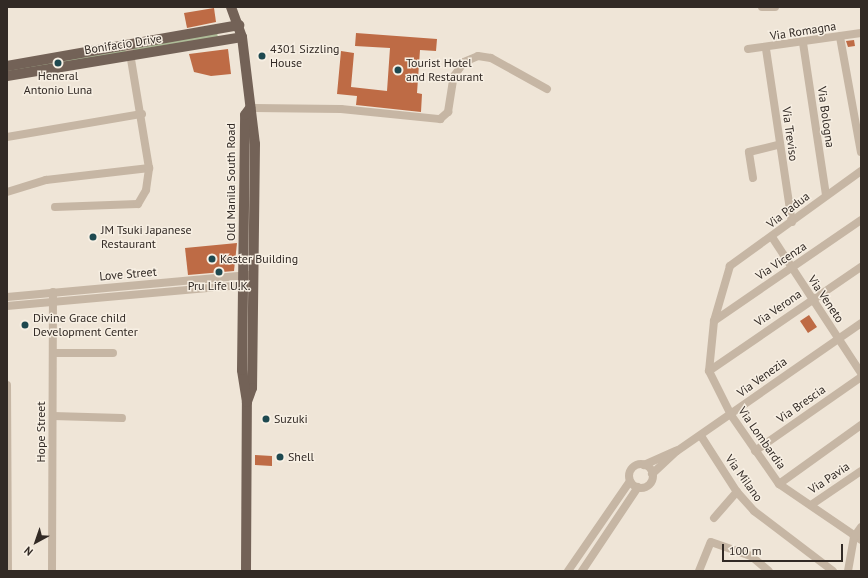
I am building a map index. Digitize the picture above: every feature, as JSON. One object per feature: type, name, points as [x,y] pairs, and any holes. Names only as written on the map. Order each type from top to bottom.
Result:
[{"type":"main road","points":[[231,7],[238,21]]},
{"type":"main road","points":[[237,7],[238,21]]},
{"type":"main road","name":"Old Manila South Road","points":[[238,21],[242,38],[255,144],[248,280],[252,388],[247,402],[246,571]]},
{"type":"main road","name":"Bonifacio Drive","points":[[7,76],[130,52],[238,21]]},
{"type":"main road","name":"Bonifacio Drive","points":[[7,66],[242,38]]},
{"type":"street","points":[[762,8],[775,7]]},
{"type":"street","name":"Via Romagna","points":[[748,49],[766,49],[861,33]]},
{"type":"street","points":[[840,37],[861,152]]},
{"type":"street","name":"Via Bologna","points":[[803,43],[826,195]]},
{"type":"street","name":"Via Treviso","points":[[766,49],[792,222]]},
{"type":"street","points":[[55,208],[138,204],[146,190],[149,168],[142,114],[130,52]]},
{"type":"street","points":[[250,108],[341,109],[440,118],[448,112],[454,76],[464,62],[478,56],[491,58],[547,89]]},
{"type":"street","points":[[7,137],[142,114]]},
{"type":"street","points":[[753,178],[749,152],[780,144]]},
{"type":"street","points":[[7,192],[46,180],[149,168]]},
{"type":"street","name":"Via Padua","points":[[714,321],[730,266],[861,171]]},
{"type":"street","name":"Via Vicenza","points":[[714,321],[861,220]]},
{"type":"street","name":"Via Veneto","points":[[772,237],[811,300],[861,373]]},
{"type":"street","name":"Via Verona","points":[[709,371],[811,300],[861,268]]},
{"type":"street","name":"Love Street","points":[[7,297],[52,296],[248,280]]},
{"type":"street","name":"Love Street","points":[[7,306],[52,296]]},
{"type":"street","name":"Hope Street","points":[[52,296],[52,571]]},
{"type":"street","points":[[709,371],[714,321]]},
{"type":"street","name":"Via Venezia","points":[[677,451],[731,415],[861,323]]},
{"type":"street","points":[[53,353],[113,353]]},
{"type":"street","name":"Via Lombardia","points":[[709,371],[731,415],[779,484],[858,538]]},
{"type":"street","name":"Via Brescia","points":[[755,451],[861,377]]},
{"type":"street","points":[[7,385],[8,571]]},
{"type":"street","points":[[53,416],[122,418]]},
{"type":"street","points":[[779,484],[861,425]]},
{"type":"street","name":"Via Milano","points":[[700,436],[737,492],[754,511],[833,571]]},
{"type":"street","points":[[568,571],[630,481],[631,470],[677,451]]},
{"type":"street","points":[[582,571],[638,487],[648,485],[652,474],[677,451]]},
{"type":"street","points":[[644,465],[652,474]]},
{"type":"street","name":"Via Pavia","points":[[811,505],[861,471]]},
{"type":"street","points":[[630,481],[638,487]]},
{"type":"street","points":[[714,518],[737,492]]},
{"type":"street","points":[[848,571],[861,527]]},
{"type":"street","points":[[699,571],[712,542],[750,556],[769,571]]},
{"type":"green space","points":[[217,32],[218,38],[7,74],[7,69]]},
{"type":"building","points":[[214,8],[216,22],[187,28],[184,13]]},
{"type":"building","points":[[356,33],[437,39],[436,51],[420,50],[417,93],[422,94],[421,112],[356,105],[357,96],[337,94],[341,51],[354,53],[351,87],[387,91],[390,48],[355,46]]},
{"type":"building","points":[[854,40],[855,46],[848,47],[846,41]]},
{"type":"building","points":[[228,49],[231,74],[211,76],[194,72],[189,54]]},
{"type":"building","name":"Kester Building","points":[[237,243],[234,271],[188,275],[185,248]]},
{"type":"building","points":[[809,315],[817,327],[808,333],[800,321]]},
{"type":"building","points":[[255,455],[272,456],[272,466],[255,465]]},
{"type":"place","name":"4301 Sizzling House","points":[[262,56]]},
{"type":"place","name":"Heneral Antonio Luna","points":[[58,63]]},
{"type":"place","name":"Tourist Hotel and Restaurant","points":[[398,70]]},
{"type":"place","name":"JM Tsuki Japanese Restaurant","points":[[93,237]]},
{"type":"place","name":"Kester Building","points":[[212,259]]},
{"type":"place","name":"Pru Life U.K.","points":[[219,272]]},
{"type":"place","name":"Divine Grace child Development Center","points":[[25,325]]},
{"type":"place","name":"Suzuki","points":[[266,419]]},
{"type":"place","name":"Shell","points":[[280,457]]}]
